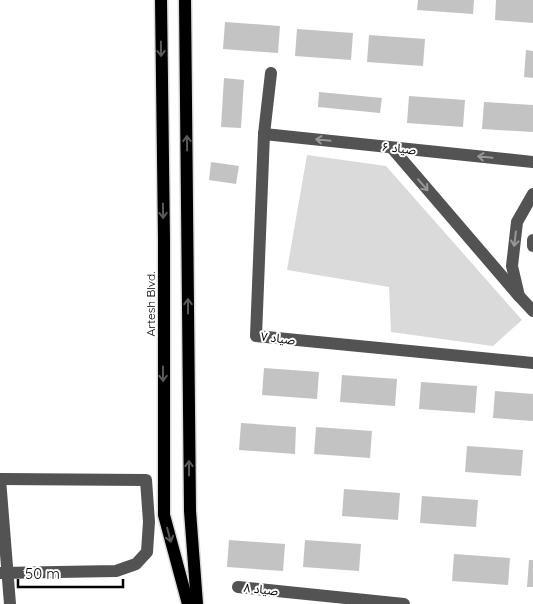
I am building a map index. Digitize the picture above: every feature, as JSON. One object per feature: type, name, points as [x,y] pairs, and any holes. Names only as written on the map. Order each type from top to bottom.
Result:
[{"type":"main road","name":"Artesh Blvd.","points":[[161,0],[164,240],[164,515],[188,604]]},
{"type":"main road","points":[[185,0],[190,511],[197,604]]},
{"type":"street","name":"صیاد ۷","points":[[271,73],[264,134],[256,336],[533,363]]},
{"type":"street","name":"صیاد ۶","points":[[264,134],[533,162]]},
{"type":"street","points":[[392,148],[533,311]]},
{"type":"street","points":[[519,296],[512,266],[517,222],[533,194]]},
{"type":"street","points":[[533,240],[533,246]]},
{"type":"street","points":[[3,573],[116,571],[136,564],[147,552],[149,522],[146,480],[0,479],[3,573],[10,604]]},
{"type":"street","name":"صیاد ۸","points":[[238,587],[404,604]]},
{"type":"shaded area","points":[[307,155],[386,166],[522,320],[493,346],[391,332],[389,287],[287,270]]},
{"type":"building","points":[[418,0],[474,0],[473,14],[417,10]]},
{"type":"building","points":[[496,0],[533,0],[533,23],[495,20]]},
{"type":"building","points":[[225,22],[280,26],[278,53],[223,49]]},
{"type":"building","points":[[297,29],[353,33],[351,60],[295,56]]},
{"type":"building","points":[[369,35],[425,39],[423,66],[367,62]]},
{"type":"building","points":[[526,50],[533,51],[533,78],[524,77]]},
{"type":"building","points":[[224,78],[244,80],[241,128],[221,127]]},
{"type":"building","points":[[319,92],[382,98],[380,113],[318,107]]},
{"type":"building","points":[[409,96],[465,100],[463,127],[407,123]]},
{"type":"building","points":[[484,102],[533,105],[533,132],[482,129]]},
{"type":"building","points":[[211,162],[239,166],[236,184],[209,180]]},
{"type":"building","points":[[264,368],[319,372],[317,399],[262,395]]},
{"type":"building","points":[[342,375],[397,379],[395,406],[340,402]]},
{"type":"building","points":[[421,382],[477,386],[475,413],[419,409]]},
{"type":"building","points":[[495,391],[533,394],[533,421],[493,418]]},
{"type":"building","points":[[241,423],[296,427],[295,454],[239,450]]},
{"type":"building","points":[[316,427],[372,431],[370,458],[314,454]]},
{"type":"building","points":[[467,446],[523,450],[521,476],[465,472]]},
{"type":"building","points":[[344,489],[400,493],[398,520],[342,516]]},
{"type":"building","points":[[422,496],[478,500],[476,527],[420,523]]},
{"type":"building","points":[[229,540],[285,544],[283,571],[227,567]]},
{"type":"building","points":[[305,540],[361,544],[359,571],[303,567]]},
{"type":"building","points":[[454,554],[510,558],[508,585],[452,581]]},
{"type":"building","points":[[529,560],[533,560],[533,587],[527,587]]}]
